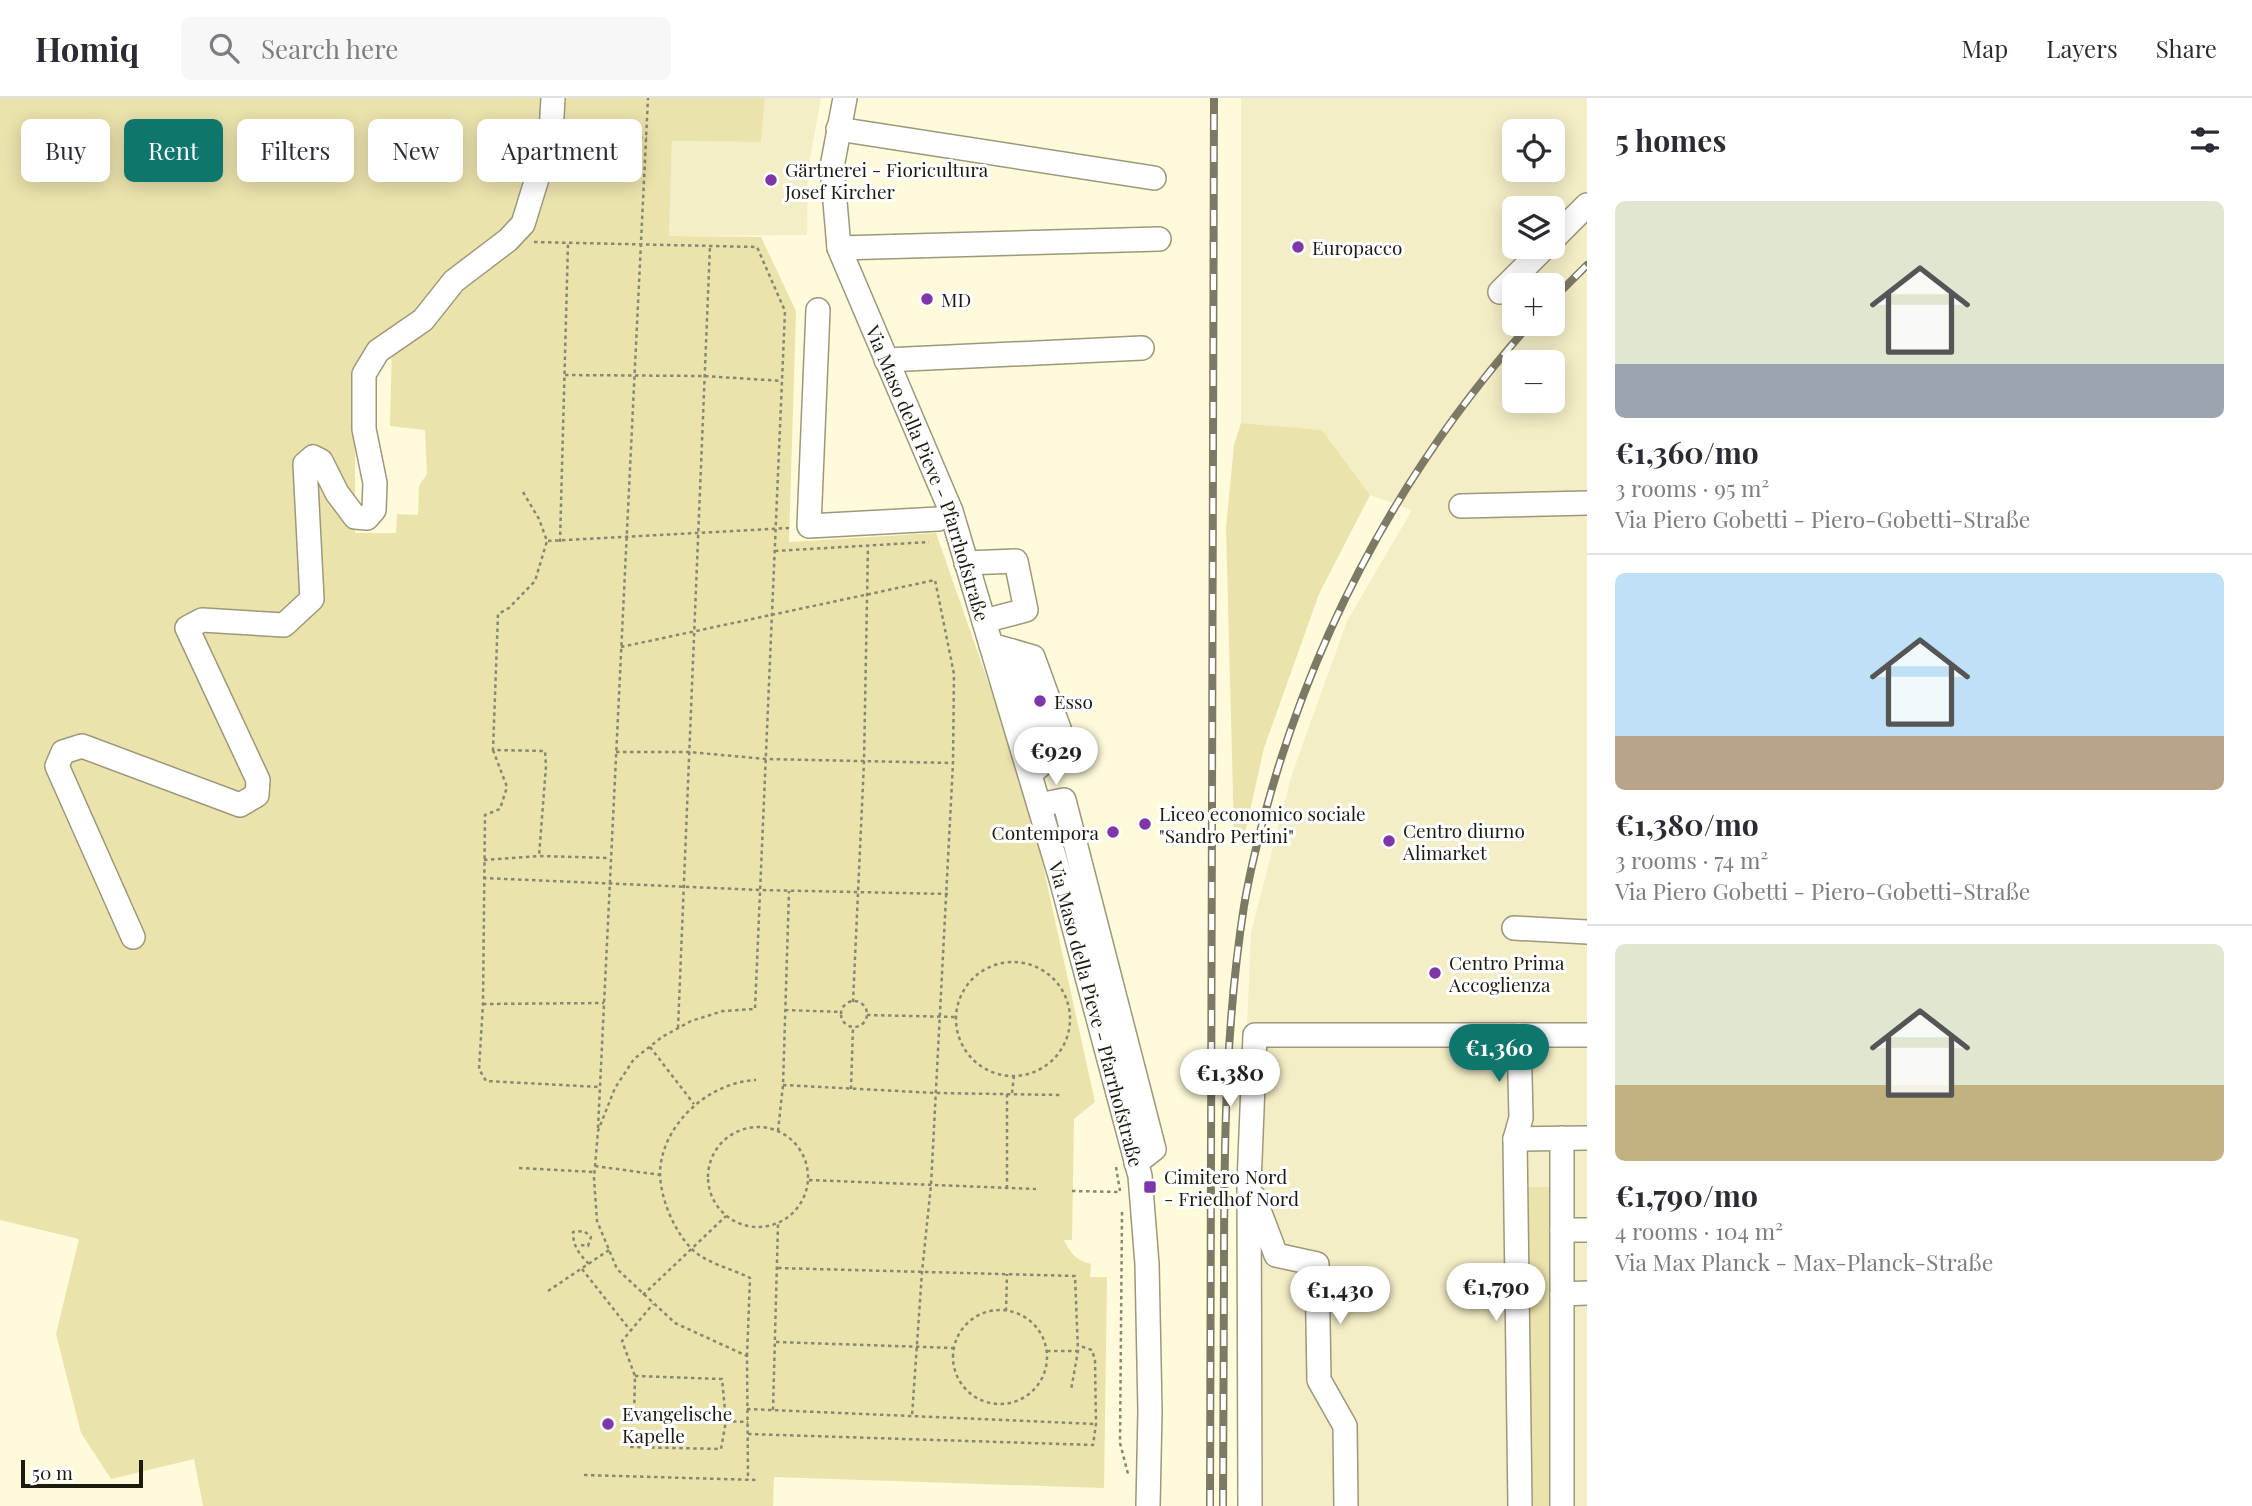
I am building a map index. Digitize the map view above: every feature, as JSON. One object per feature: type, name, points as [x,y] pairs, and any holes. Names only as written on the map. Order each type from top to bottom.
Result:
[{"type":"street","points":[[132,937],[57,766],[63,752],[82,746],[240,805],[257,796],[258,780],[187,628],[202,620],[284,625],[312,599],[304,464],[313,457],[321,461],[337,493],[355,517],[366,518],[374,510],[375,483],[364,429],[364,374],[378,351],[423,320],[454,281],[508,240],[523,224],[551,133],[553,98]]},
{"type":"street","name":"Via Maso della Pieve - Pfarrhofstraße","points":[[845,98],[832,167],[839,248],[951,511],[984,621],[1002,648],[1037,768],[1039,805],[1103,992],[1125,1162],[1140,1176],[1147,1264],[1150,1411],[1148,1506]]},
{"type":"street","points":[[838,129],[1154,178]]},
{"type":"street","points":[[1565,227],[1587,205]]},
{"type":"street","points":[[839,248],[1159,239]]},
{"type":"street","points":[[1500,292],[1533,259]]},
{"type":"street","points":[[818,310],[791,528],[938,519]]},
{"type":"street","points":[[886,360],[1142,348]]},
{"type":"street","points":[[1461,506],[1587,503]]},
{"type":"street","points":[[966,563],[1016,561],[1026,610],[984,621]]},
{"type":"street","points":[[1002,648],[1034,657],[1065,745],[1037,768]]},
{"type":"street","points":[[1514,928],[1587,932]]},
{"type":"street","points":[[1250,1506],[1249,1184],[1255,1035],[1587,1035]]},
{"type":"street","points":[[1519,1035],[1521,1118],[1516,1139],[1520,1506]]},
{"type":"street","points":[[1562,1138],[1562,1506]]},
{"type":"street","points":[[1516,1139],[1587,1138]]},
{"type":"street","points":[[1249,1184],[1276,1255],[1317,1264],[1319,1380],[1345,1426],[1346,1506]]},
{"type":"street","points":[[1562,1230],[1587,1230]]},
{"type":"street","points":[[1562,1294],[1587,1293]]},
{"type":"path","points":[[648,98],[594,1172],[597,1222],[617,1269],[653,1304],[675,1323],[747,1356]]},
{"type":"path","points":[[642,138],[646,138]]},
{"type":"path","points":[[534,242],[757,247],[785,311],[782,381],[791,528],[775,551],[755,1009],[723,1011],[691,1021],[634,1059],[615,1088],[598,1131]]},
{"type":"path","points":[[560,542],[568,243]]},
{"type":"path","points":[[678,1028],[709,246]]},
{"type":"path","points":[[564,375],[704,376],[782,381]]},
{"type":"path","points":[[523,492],[539,519],[547,541],[535,581],[509,608],[498,614],[493,750],[508,787],[500,809],[485,815],[483,1004],[479,1069],[486,1081],[600,1087]]},
{"type":"path","points":[[547,541],[791,528]]},
{"type":"path","points":[[775,551],[929,542]]},
{"type":"path","points":[[853,1002],[864,762],[868,545]]},
{"type":"path","points":[[621,647],[772,617],[935,580],[954,674],[953,763],[931,1185],[912,1416]]},
{"type":"path","points":[[493,750],[545,751],[539,856]]},
{"type":"path","points":[[617,752],[689,752],[766,759],[953,763]]},
{"type":"path","points":[[484,860],[539,856],[611,858]]},
{"type":"path","points":[[483,878],[789,891],[948,894]]},
{"type":"path","points":[[778,1131],[783,1086],[789,891]]},
{"type":"path","points":[[1018,962],[1037,967],[1053,978],[1064,993],[1070,1011],[1069,1030],[1062,1048],[1049,1062],[1033,1072],[1014,1075],[996,1073],[979,1065],[966,1052],[958,1035],[956,1017],[959,999],[969,983],[982,970],[999,963],[1018,962]]},
{"type":"path","points":[[853,1002],[862,1004],[867,1014],[861,1025],[853,1027],[845,1024],[842,1012],[845,1005],[853,1002]]},
{"type":"path","points":[[483,1004],[604,1003]]},
{"type":"path","points":[[785,1010],[842,1012]]},
{"type":"path","points":[[867,1014],[956,1017]]},
{"type":"path","points":[[851,1089],[853,1027]]},
{"type":"path","points":[[650,1047],[694,1104]]},
{"type":"path","points":[[1012,1094],[1014,1075]]},
{"type":"path","points":[[748,1480],[747,1356],[750,1278],[715,1264],[691,1250],[667,1206],[660,1175],[670,1140],[683,1116],[694,1104],[720,1089],[756,1080]]},
{"type":"path","points":[[783,1086],[1061,1095]]},
{"type":"path","points":[[1007,1094],[1007,1188]]},
{"type":"path","points":[[762,1127],[778,1131],[791,1139],[807,1164],[805,1193],[799,1205],[778,1223],[751,1227],[738,1223],[726,1216],[716,1204],[709,1189],[710,1166],[720,1145],[732,1134],[747,1128],[762,1127]]},
{"type":"path","points":[[1125,1162],[1120,1192],[1120,1443],[1129,1480]]},
{"type":"path","points":[[595,1166],[660,1175]]},
{"type":"path","points":[[519,1168],[594,1172]]},
{"type":"path","points":[[808,1180],[1036,1189]]},
{"type":"path","points":[[1072,1191],[1120,1192]]},
{"type":"path","points":[[643,1295],[726,1216]]},
{"type":"path","points":[[774,1410],[778,1223]]},
{"type":"path","points":[[582,1245],[589,1246],[591,1237],[584,1231],[573,1231],[573,1242],[589,1264]]},
{"type":"path","points":[[548,1291],[609,1251]]},
{"type":"path","points":[[778,1268],[1075,1276],[1078,1352],[1071,1390]]},
{"type":"path","points":[[582,1269],[630,1331]]},
{"type":"path","points":[[1006,1311],[1007,1274]]},
{"type":"path","points":[[635,1376],[722,1379],[726,1421],[721,1449],[629,1447],[634,1418],[635,1376],[622,1340],[653,1304]]},
{"type":"path","points":[[1006,1311],[1021,1315],[1033,1324],[1042,1336],[1047,1351],[1046,1366],[1041,1380],[1032,1392],[1020,1400],[1005,1404],[990,1403],[976,1398],[965,1389],[957,1377],[953,1363],[954,1348],[967,1323],[986,1313],[1006,1311]]},
{"type":"path","points":[[775,1342],[954,1348]]},
{"type":"path","points":[[748,1434],[1093,1445],[1096,1424],[1095,1360],[1092,1350],[1077,1345]]},
{"type":"path","points":[[1047,1351],[1078,1352]]},
{"type":"path","points":[[747,1409],[1096,1424]]},
{"type":"path","points":[[634,1418],[748,1422]]},
{"type":"path","points":[[584,1475],[757,1480]]},
{"type":"shaded area","points":[[0,98],[765,98],[761,142],[672,141],[669,236],[761,237],[796,311],[789,542],[936,533],[1027,793],[1095,1102],[1074,1119],[1072,1240],[1064,1240],[1074,1256],[1091,1264],[1090,1277],[1107,1277],[1104,1488],[774,1477],[773,1506],[203,1506],[194,1459],[111,1479],[81,1433],[56,1334],[79,1239],[0,1220]],"holes":[[[392,346],[390,426],[425,430],[427,474],[419,486],[418,515],[397,514],[396,533],[355,533],[355,365]]]},
{"type":"shaded area","points":[[765,98],[821,98],[808,170],[807,235],[669,236],[672,141],[761,142]]},
{"type":"shaded area","points":[[1241,98],[1587,98],[1587,1506],[1239,1506],[1238,1240],[1251,933],[1291,777],[1347,621],[1412,510],[1370,495],[1322,430],[1241,423]]},
{"type":"shaded area","points":[[1241,423],[1322,430],[1370,495],[1319,594],[1264,748],[1245,833],[1234,832],[1226,528],[1234,445]]},
{"type":"shaded area","points":[[1524,1187],[1557,1187],[1558,1506],[1524,1506]]},
{"type":"railway","points":[[1210,1506],[1214,98]]},
{"type":"railway","points":[[1565,287],[1587,265]]},
{"type":"railway","points":[[1223,1506],[1224,1180],[1229,1043],[1244,906],[1259,835],[1300,704],[1351,587],[1414,477],[1488,373],[1520,336]]},
{"type":"place","name":"Gärtnerei - Fioricultura Josef Kircher","points":[[771,180]]},
{"type":"place","name":"Europacco","points":[[1298,247]]},
{"type":"place","name":"MD","points":[[927,299]]},
{"type":"place","name":"Esso","points":[[1040,701]]},
{"type":"place","name":"Liceo economico sociale \"Sandro Pertini\"","points":[[1145,824]]},
{"type":"place","name":"Contempora","points":[[1113,832]]},
{"type":"place","name":"Centro diurno Alimarket","points":[[1389,841]]},
{"type":"place","name":"Centro Prima Accoglienza","points":[[1435,973]]},
{"type":"place","name":"Cimitero Nord - Friedhof Nord","points":[[1150,1187]]},
{"type":"place","name":"Evangelische Kapelle","points":[[608,1424]]}]
